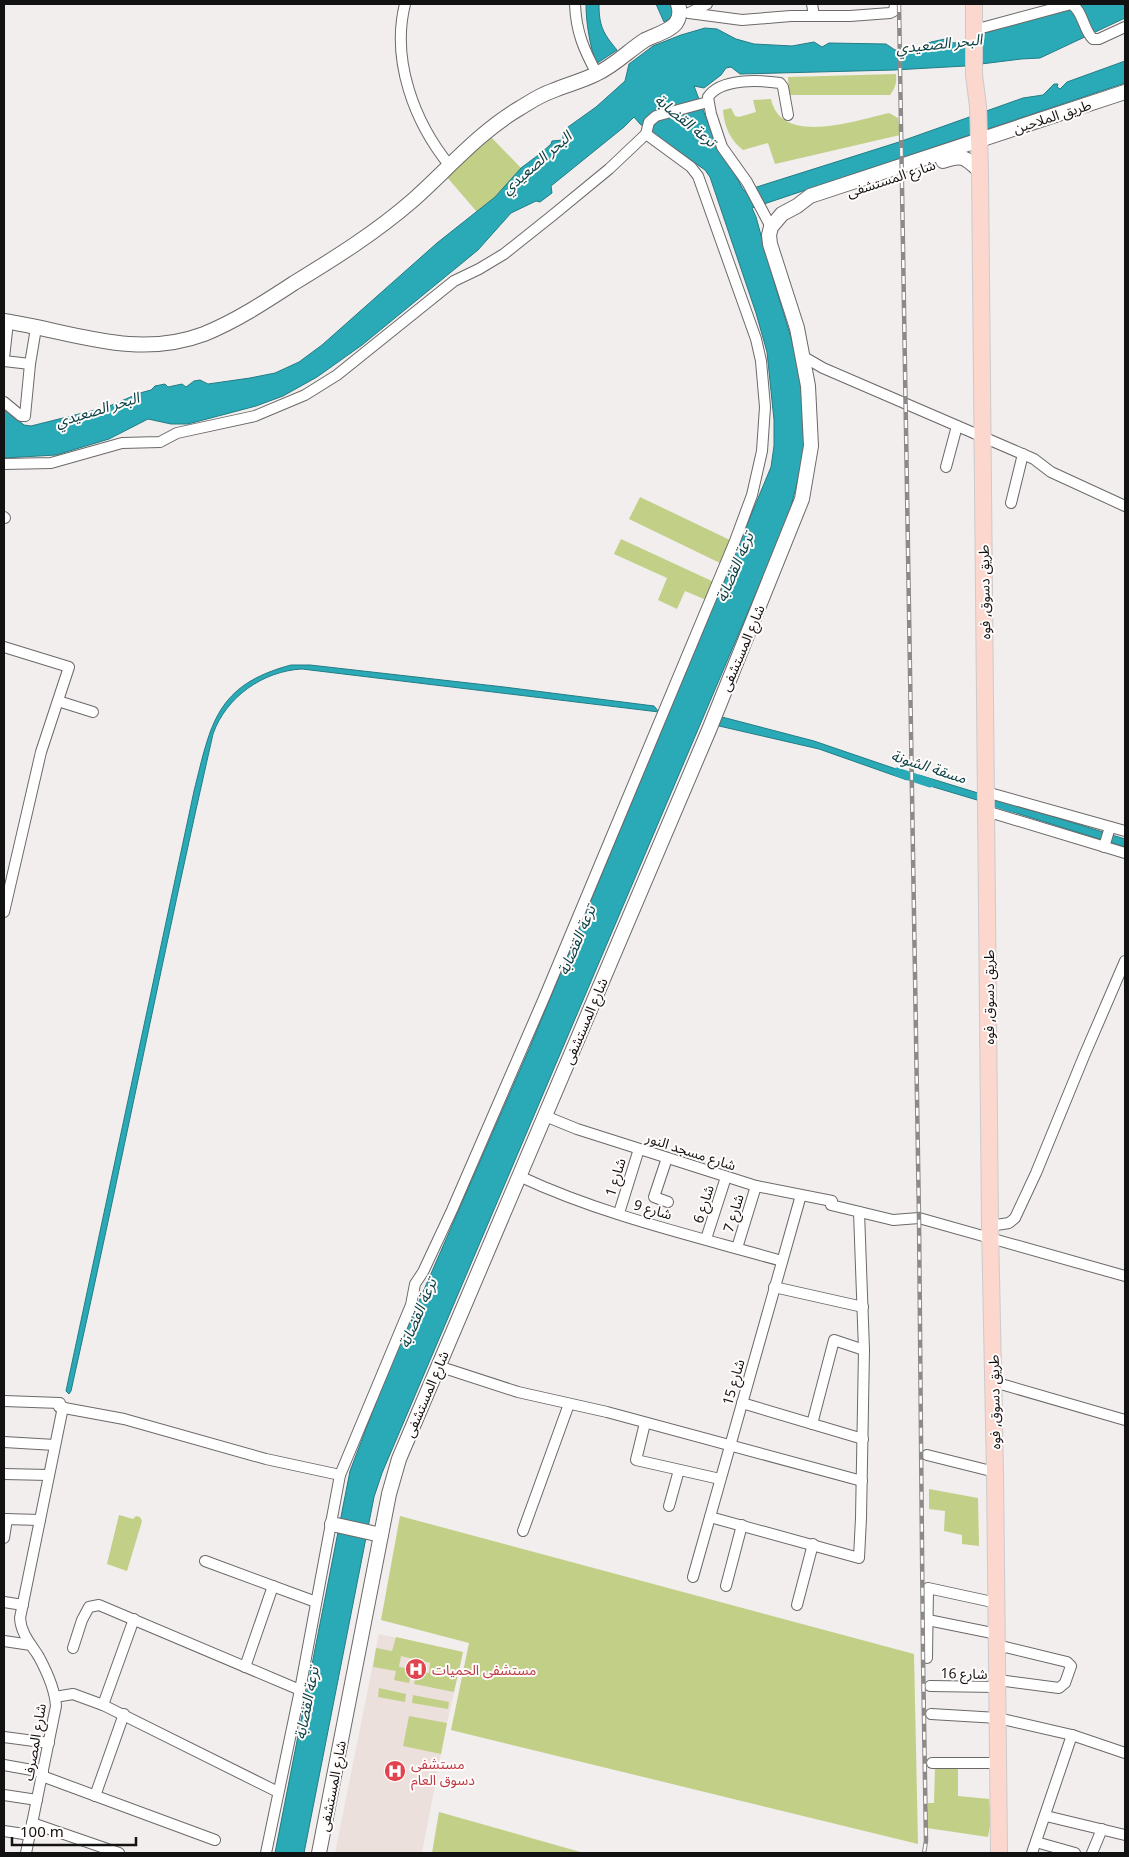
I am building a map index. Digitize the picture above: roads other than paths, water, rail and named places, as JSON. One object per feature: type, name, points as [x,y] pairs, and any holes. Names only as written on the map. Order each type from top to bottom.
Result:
[{"type":"main road","points":[[6,322],[76,337],[127,344],[168,343],[203,334],[251,310],[349,250],[412,201],[496,124],[512,112],[550,91],[601,72],[638,44],[675,23],[678,4]]},
{"type":"main road","points":[[974,4],[974,33]]},
{"type":"main road","name":"طريق دسوق, فوه","points":[[974,33],[974,75],[978,106],[980,171],[990,1232],[994,1382],[999,1853]]},
{"type":"main road","name":"طريق الملاحين","points":[[979,140],[1125,92]]},
{"type":"main road","name":"شارع المستشفى","points":[[319,1853],[377,1534],[400,1459],[709,730],[797,514],[806,484],[811,446],[809,396],[804,357],[797,328],[770,244],[771,227],[782,214],[797,206],[818,202],[941,158],[979,140]]},
{"type":"main road","name":"شارع المستشفى","points":[[941,158],[963,157],[980,171]]},
{"type":"main road","points":[[334,1524],[377,1534]]},
{"type":"street","points":[[405,4],[401,34],[402,53],[412,104],[438,152],[450,166]]},
{"type":"street","points":[[575,4],[575,17],[583,49],[601,72]]},
{"type":"street","points":[[675,23],[707,4]]},
{"type":"street","points":[[812,4],[814,16]]},
{"type":"street","points":[[675,23],[791,16],[850,16],[890,13],[894,11],[895,4]]},
{"type":"street","points":[[974,33],[1068,4],[1076,7],[1092,40],[1099,39],[1125,27]]},
{"type":"street","points":[[771,227],[752,191],[722,146],[708,102],[711,93],[726,84],[740,82],[777,83],[783,87],[788,115]]},
{"type":"street","points":[[4,464],[51,463],[122,443],[160,442],[176,433],[255,416],[305,395],[337,375],[457,278],[504,254],[609,169],[646,134],[649,122],[656,116],[708,102]]},
{"type":"street","points":[[266,1853],[300,1690],[316,1602],[334,1524],[340,1475],[411,1305],[415,1284],[423,1272],[452,1210],[544,998],[736,541],[758,473],[762,452],[765,407],[761,361],[756,339],[698,176],[692,168],[646,134]]},
{"type":"street","points":[[6,322],[4,359],[30,364]]},
{"type":"street","points":[[4,402],[21,416],[25,416],[36,328]]},
{"type":"street","points":[[804,357],[822,368],[1034,459],[1057,475],[1125,506]]},
{"type":"street","points":[[946,467],[956,426]]},
{"type":"street","points":[[1011,503],[1023,454]]},
{"type":"street","points":[[4,647],[69,667],[41,752],[4,912]]},
{"type":"street","points":[[58,701],[93,712]]},
{"type":"street","points":[[986,792],[1125,831]]},
{"type":"street","points":[[986,811],[1125,853]]},
{"type":"street","points":[[1104,847],[1110,827]]},
{"type":"street","points":[[990,1232],[1013,1221],[1017,1215],[1125,961]]},
{"type":"street","name":"شارع مسجد النور","points":[[545,1116],[577,1129],[756,1186],[801,1195],[893,1220],[920,1218],[990,1232],[1125,1276]]},
{"type":"street","name":"شارع 1","points":[[618,1214],[638,1149]]},
{"type":"street","points":[[667,1158],[654,1196],[668,1202]]},
{"type":"street","name":"شارع 9","points":[[519,1176],[557,1193],[618,1214],[782,1261]]},
{"type":"street","name":"شارع 6","points":[[706,1239],[726,1177]]},
{"type":"street","name":"شارع 7","points":[[737,1248],[756,1186]]},
{"type":"street","name":"شارع 15","points":[[693,1577],[801,1195]]},
{"type":"street","points":[[710,1516],[859,1558],[864,1350],[859,1212]]},
{"type":"street","points":[[774,1287],[862,1307]]},
{"type":"street","points":[[812,1424],[834,1340],[864,1350]]},
{"type":"street","points":[[438,1366],[518,1392],[645,1423],[862,1481]]},
{"type":"street","points":[[994,1382],[1125,1420]]},
{"type":"street","points":[[4,1401],[61,1406],[118,1418],[266,1459],[340,1475]]},
{"type":"street","points":[[742,1403],[863,1439]]},
{"type":"street","points":[[523,1531],[569,1404]]},
{"type":"street","name":"شارع المصرف","points":[[27,1853],[56,1710],[55,1697],[44,1667],[24,1635],[20,1624],[56,1445],[61,1406]]},
{"type":"street","points":[[645,1423],[636,1460],[720,1479]]},
{"type":"street","points":[[4,1442],[56,1445]]},
{"type":"street","points":[[927,1455],[995,1472]]},
{"type":"street","points":[[669,1506],[679,1470]]},
{"type":"street","points":[[4,1474],[49,1475]]},
{"type":"street","points":[[4,1538],[5,1519],[40,1520]]},
{"type":"street","points":[[726,1586],[742,1525]]},
{"type":"street","points":[[797,1605],[813,1544]]},
{"type":"street","points":[[205,1561],[316,1602]]},
{"type":"street","points":[[245,1668],[273,1586]]},
{"type":"street","points":[[928,1658],[928,1588],[997,1603]]},
{"type":"street","points":[[4,1602],[23,1605]]},
{"type":"street","points":[[72,1648],[82,1620],[92,1606],[99,1605],[300,1690]]},
{"type":"street","points":[[103,1705],[134,1619]]},
{"type":"street","points":[[928,1620],[997,1639]]},
{"type":"street","name":"شارع 16","points":[[930,1686],[998,1684],[1058,1688],[1065,1684],[1071,1666],[1067,1662],[997,1639]]},
{"type":"street","points":[[4,1642],[31,1645]]},
{"type":"street","points":[[55,1697],[73,1694],[103,1705],[278,1792]]},
{"type":"street","points":[[95,1796],[124,1714]]},
{"type":"street","points":[[931,1714],[998,1718],[1072,1735],[1125,1752]]},
{"type":"street","points":[[1032,1853],[1072,1735]]},
{"type":"street","points":[[4,1737],[49,1743]]},
{"type":"street","points":[[932,1762],[999,1763]]},
{"type":"street","points":[[4,1765],[43,1774],[95,1796],[215,1840]]},
{"type":"street","points":[[4,1795],[37,1800]]},
{"type":"street","points":[[1046,1816],[1125,1835]]},
{"type":"street","points":[[32,1823],[119,1853]]},
{"type":"street","points":[[1092,1853],[1102,1829]]},
{"type":"street","points":[[4,1831],[30,1835]]},
{"type":"street","points":[[1036,1842],[1075,1853]]},
{"type":"water","points":[[586,4],[599,4],[603,29],[617,50],[596,64],[589,34]]},
{"type":"water","points":[[656,4],[670,4],[674,16],[664,22]]},
{"type":"water","points":[[1078,4],[1125,4],[1125,18],[1040,58],[965,66],[894,70],[740,74],[731,67],[726,68],[721,75],[704,88],[694,86],[710,128],[744,191],[899,142],[1023,98],[1043,95],[1054,84],[1058,84],[1057,87],[1060,89],[1067,82],[1125,61],[1125,83],[752,208],[795,353],[804,402],[805,435],[802,457],[787,520],[382,1473],[374,1497],[304,1853],[275,1853],[350,1471],[385,1379],[530,1047],[771,467],[774,446],[774,420],[767,352],[756,313],[710,177],[705,170],[640,124],[634,117],[551,186],[552,193],[540,202],[536,201],[511,213],[478,250],[362,345],[317,377],[283,396],[256,406],[188,424],[171,424],[148,419],[109,439],[56,455],[4,458],[4,408],[24,425],[31,426],[107,407],[151,390],[155,386],[165,384],[168,387],[182,384],[186,387],[194,381],[200,380],[208,384],[250,378],[275,373],[299,362],[322,345],[437,243],[495,197],[521,168],[541,153],[552,141],[563,140],[563,133],[568,127],[596,107],[625,81],[629,64],[653,46],[681,35],[705,28],[717,29],[736,39],[754,44],[792,46],[814,42],[822,47],[829,43],[886,44],[895,50],[921,49],[923,45],[931,42],[945,39],[954,43],[1025,18]]},
{"type":"water","points":[[291,665],[310,665],[654,706],[659,712],[302,669],[273,675],[260,681],[248,688],[227,709],[213,734],[69,1394],[66,1391],[194,791],[206,745],[212,727],[221,710],[232,696],[247,684],[266,673]]},
{"type":"water","points":[[722,717],[814,741],[908,773],[907,780],[819,749],[719,726]]},
{"type":"water","points":[[919,775],[978,793],[977,800],[920,783]]},
{"type":"water","points":[[1000,800],[1125,839],[1125,847],[1000,808]]},
{"type":"waterway","name":"مسقة الشونة","points":[[897,772],[930,783]]},
{"type":"waterway","name":"مسقة الشونة","points":[[983,799],[1012,808]]},
{"type":"railway","points":[[899,4],[919,1218],[926,1841],[924,1853]]},
{"type":"place","name":"مستشفى الحميات","points":[[416,1669]]},
{"type":"place","name":"مستشفى دسوق العام","points":[[395,1771]]},
{"type":"water label","name":"البحر الصعيدي","points":[[939,43]]},
{"type":"water label","name":"ترعة القضابة","points":[[686,120]]},
{"type":"water label","name":"البحر الصعيدي","points":[[536,162]]},
{"type":"water label","name":"البحر الصعيدي","points":[[97,409]]},
{"type":"water label","name":"ترعة القضابة","points":[[734,567]]},
{"type":"water label","name":"ترعة القضابة","points":[[576,940]]},
{"type":"water label","name":"ترعة القضابة","points":[[417,1313]]},
{"type":"water label","name":"ترعة القضابة","points":[[306,1703]]}]
